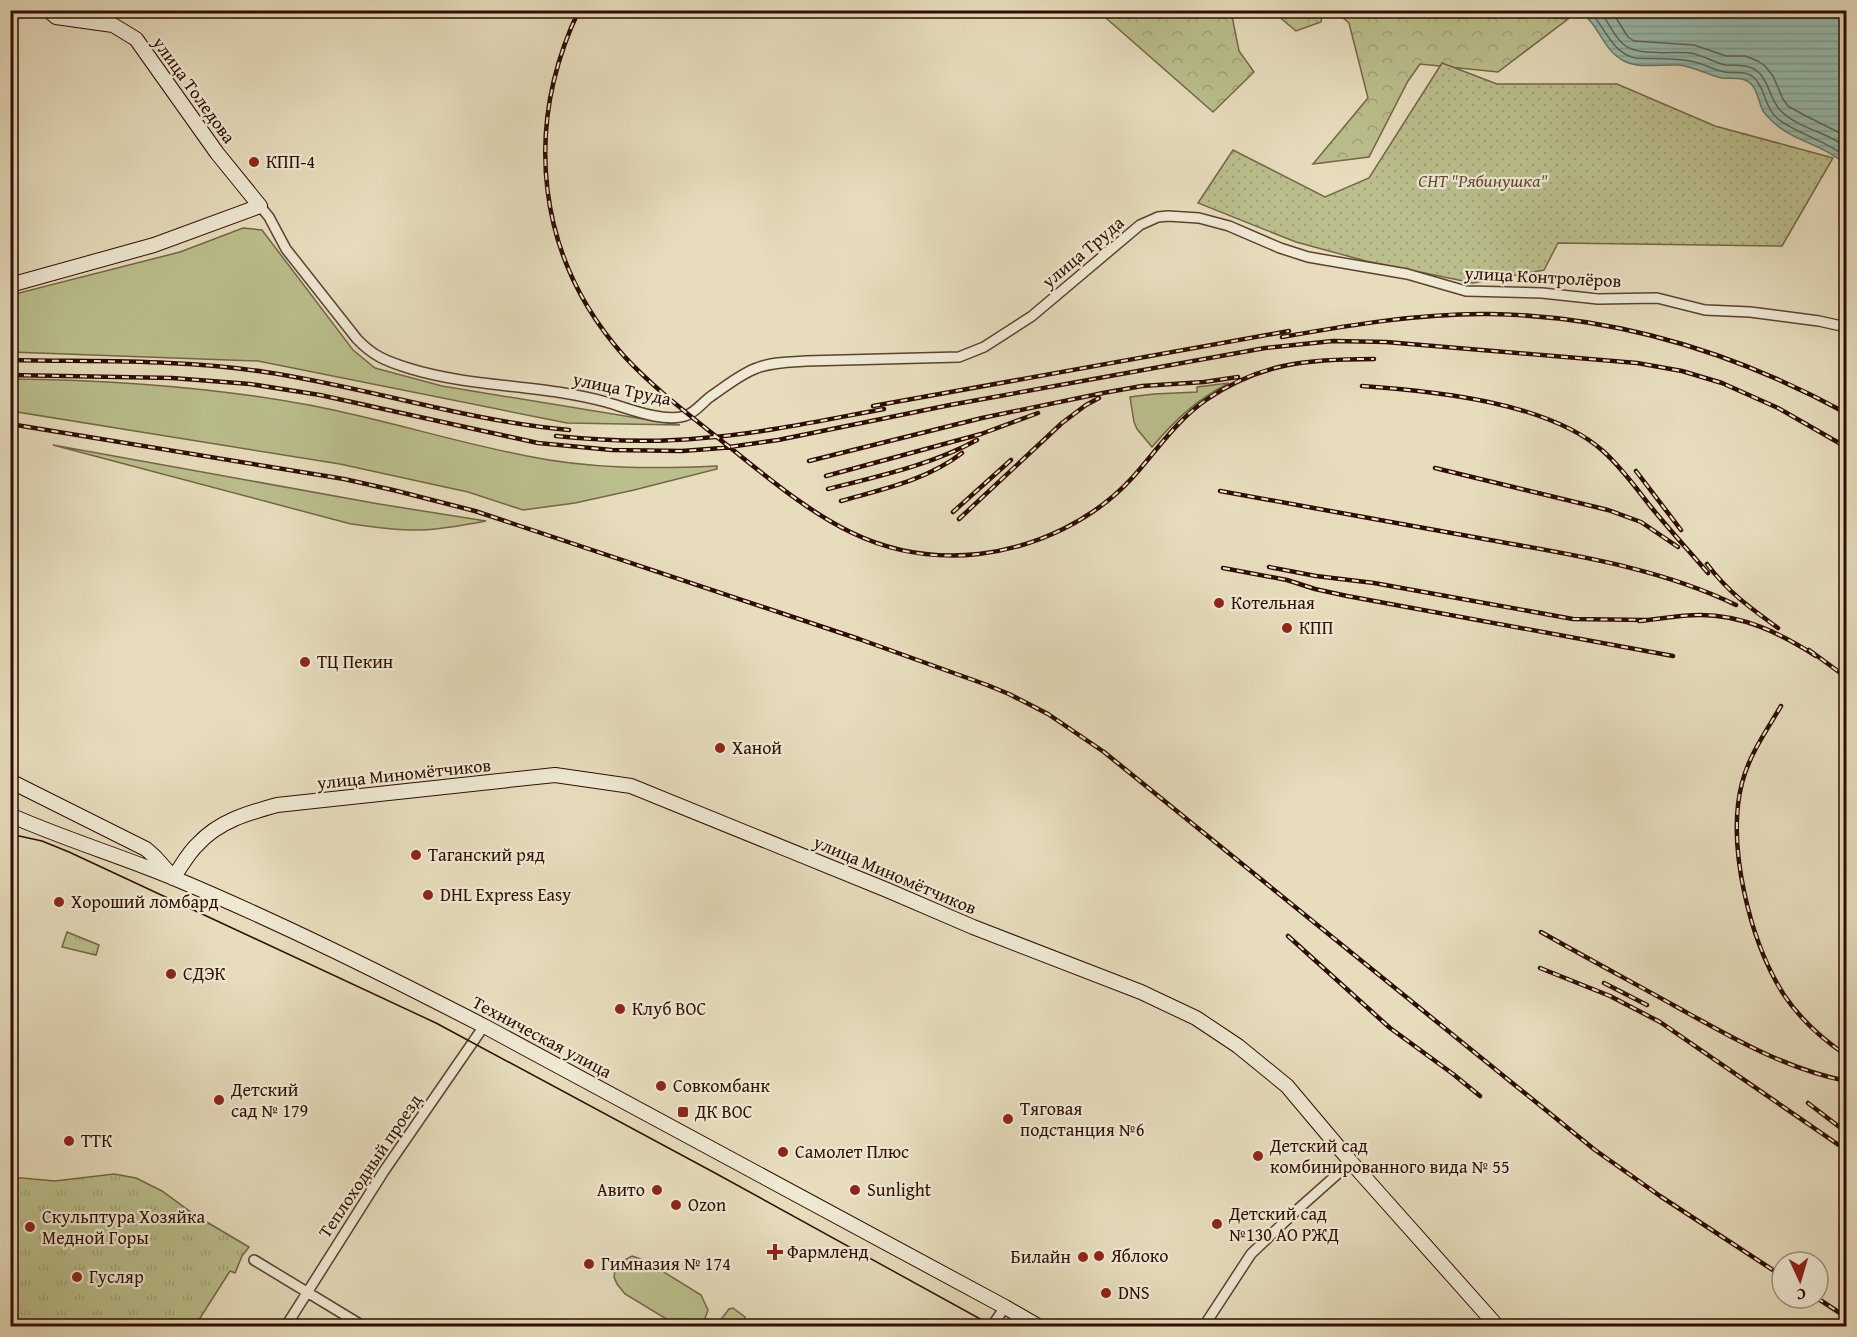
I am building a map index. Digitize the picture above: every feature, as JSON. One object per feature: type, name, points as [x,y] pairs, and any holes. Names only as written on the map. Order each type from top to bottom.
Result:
[{"type":"street","name":"улица Толедова","points":[[48,10],[56,17],[113,26],[136,39],[217,153],[260,206]]},
{"type":"street","name":"улица Труда","points":[[260,206],[269,217],[286,249],[357,339],[370,352],[387,361],[411,369],[466,381],[570,394],[605,401],[642,414],[677,418],[687,416],[735,380],[758,368],[806,360],[959,357],[974,352],[1032,316],[1140,225]]},
{"type":"street","points":[[10,285],[177,238],[260,206]]},
{"type":"street","name":"улица Контролёров","points":[[1140,225],[1158,217],[1199,218],[1229,226],[1280,248],[1308,257],[1407,274],[1466,291],[1542,293],[1598,298],[1657,298],[1705,310],[1750,312],[1846,327]]},
{"type":"street","name":"улица Миномётчиков","points":[[173,878],[196,845],[219,826],[242,815],[277,805],[555,776],[631,786],[973,927],[1141,992],[1196,1018],[1245,1051],[1287,1086],[1351,1162],[1497,1326]]},
{"type":"street","points":[[10,781],[146,849],[173,878]]},
{"type":"street","name":"Техническая улица","points":[[10,814],[173,878],[300,934],[484,1026],[1038,1326]]},
{"type":"street","name":"Теплоходный проезд","points":[[286,1326],[384,1171],[484,1026]]},
{"type":"street","points":[[1204,1326],[1251,1254],[1351,1162]]},
{"type":"street","points":[[254,1260],[363,1326]]},
{"type":"street","points":[[992,1326],[1005,1307]]},
{"type":"green space","points":[[1522,10],[1531,16],[1568,19],[1498,72],[1420,64],[1408,81],[1369,157],[1313,164],[1368,98],[1349,23],[1335,11]]},
{"type":"green space","points":[[1098,11],[1231,11],[1239,51],[1254,72],[1213,112]]},
{"type":"green space","points":[[1272,11],[1323,11],[1321,22],[1296,31]]},
{"type":"green space","name":"СНТ \"Рябинушка\"","points":[[1442,63],[1497,84],[1617,84],[1715,126],[1833,158],[1782,246],[1558,243],[1544,270],[1473,283],[1366,261],[1296,242],[1198,203],[1233,150],[1325,197],[1369,178]]},
{"type":"green space","points":[[243,228],[262,230],[353,350],[375,368],[442,386],[680,425],[567,423],[258,361],[11,352],[11,295],[180,252]]},
{"type":"green space","points":[[11,379],[123,383],[235,393],[309,405],[551,460],[622,467],[717,466],[717,469],[575,503],[523,510],[468,492],[340,464],[11,411]]},
{"type":"green space","points":[[1229,383],[1206,396],[1187,411],[1152,447],[1137,429],[1130,397],[1197,392],[1197,387]]},
{"type":"green space","points":[[53,445],[486,521],[421,530],[351,524]]},
{"type":"green space","points":[[67,932],[99,945],[96,955],[62,947]]},
{"type":"green space","points":[[114,1174],[136,1178],[162,1191],[195,1215],[249,1247],[242,1256],[235,1273],[230,1271],[195,1326],[11,1326],[11,1177],[55,1181]]},
{"type":"green space","points":[[632,1256],[646,1261],[701,1295],[708,1310],[703,1324],[678,1326],[625,1294],[614,1277],[615,1270],[619,1263]]},
{"type":"green space","points":[[733,1308],[745,1317],[746,1322],[742,1326],[716,1326],[729,1309]]},
{"type":"water","points":[[1579,11],[1846,11],[1846,165],[1828,152],[1780,128],[1763,111],[1755,89],[1749,82],[1717,77],[1679,65],[1644,66],[1624,61],[1611,51],[1592,22]]},
{"type":"tram line","points":[[10,834],[42,841],[69,852],[436,1023],[993,1326]]},
{"type":"railway","points":[[579,10],[561,55],[550,100],[545,145],[548,190],[556,234],[572,277],[595,318],[624,356],[652,383],[770,480],[824,517],[851,532],[879,544],[910,552],[943,555],[979,554],[1022,545],[1063,529],[1101,506],[1133,477],[1186,417],[1226,387],[1267,370],[1287,365],[1329,360],[1374,359]]},
{"type":"railway","points":[[1282,337],[1360,324],[1438,315],[1537,316],[1583,322],[1629,330],[1718,356],[1762,372],[1846,413]]},
{"type":"railway","points":[[873,406],[1289,331]]},
{"type":"railway","points":[[10,375],[172,378],[250,384],[320,395],[538,443],[612,450],[682,451],[778,440],[950,405],[1265,348],[1333,341],[1386,342],[1637,363],[1682,371],[1722,383],[1778,408],[1846,447]]},
{"type":"railway","points":[[10,360],[138,362],[234,368],[303,378],[454,412],[531,426],[569,430]]},
{"type":"railway","points":[[809,461],[982,418],[1103,393],[1142,386],[1204,382],[1238,377]]},
{"type":"railway","points":[[1362,386],[1422,391],[1488,402],[1521,410],[1580,434],[1616,464],[1708,573]]},
{"type":"railway","points":[[959,519],[1062,423],[1099,398]]},
{"type":"railway","points":[[556,436],[630,441],[685,440],[771,430],[884,409]]},
{"type":"railway","points":[[826,476],[981,434],[1038,413]]},
{"type":"railway","points":[[10,424],[344,479],[475,511],[859,639],[1009,694],[1048,714],[1104,752],[1595,1150],[1770,1268]]},
{"type":"railway","points":[[828,489],[923,463],[977,440]]},
{"type":"railway","points":[[841,501],[919,477],[962,453]]},
{"type":"railway","points":[[953,512],[1011,460]]},
{"type":"railway","points":[[1435,468],[1608,510],[1641,522],[1678,547]]},
{"type":"railway","points":[[1636,471],[1681,530]]},
{"type":"railway","points":[[1220,491],[1616,564],[1677,581],[1736,605]]},
{"type":"railway","points":[[1707,564],[1731,591],[1778,628]]},
{"type":"railway","points":[[1269,567],[1316,576],[1374,583],[1573,619],[1646,620]]},
{"type":"railway","points":[[1223,568],[1287,580],[1347,596],[1673,656]]},
{"type":"railway","points":[[1639,621],[1692,615],[1731,618],[1775,633],[1816,656]]},
{"type":"railway","points":[[1809,650],[1846,677]]},
{"type":"railway","points":[[1781,706],[1754,753],[1742,783],[1737,835],[1744,892],[1761,948],[1784,995],[1812,1028],[1846,1055]]},
{"type":"railway","points":[[1541,932],[1758,1050],[1801,1068],[1846,1081]]},
{"type":"railway","points":[[1288,936],[1390,1028],[1480,1096]]},
{"type":"railway","points":[[1540,968],[1610,996],[1660,1022],[1846,1150]]},
{"type":"railway","points":[[1604,983],[1647,1005]]},
{"type":"railway","points":[[1808,1103],[1846,1132]]},
{"type":"railway","points":[[1830,1307],[1846,1317]]},
{"type":"place","name":"КПП-4","points":[[254,162]]},
{"type":"place","name":"Котельная","points":[[1219,603]]},
{"type":"place","name":"КПП","points":[[1287,628]]},
{"type":"place","name":"ТЦ Пекин","points":[[305,662]]},
{"type":"place","name":"Ханой","points":[[720,748]]},
{"type":"place","name":"Таганский ряд","points":[[416,855]]},
{"type":"place","name":"DHL Express Easy","points":[[428,895]]},
{"type":"place","name":"Хороший ломбард","points":[[59,902]]},
{"type":"place","name":"СДЭК","points":[[171,974]]},
{"type":"place","name":"Клуб ВОС","points":[[620,1009]]},
{"type":"place","name":"Совкомбанк","points":[[661,1086]]},
{"type":"place","name":"Детский сад № 179","points":[[219,1100]]},
{"type":"place","name":"ДК ВОС","points":[[683,1112]]},
{"type":"place","name":"Тяговая подстанция №6","points":[[1008,1119]]},
{"type":"place","name":"ТТК","points":[[69,1141]]},
{"type":"place","name":"Самолет Плюс","points":[[783,1152]]},
{"type":"place","name":"Детский сад комбинированного вида № 55","points":[[1258,1156]]},
{"type":"place","name":"Авито","points":[[657,1190]]},
{"type":"place","name":"Sunlight","points":[[855,1190]]},
{"type":"place","name":"Ozon","points":[[676,1205]]},
{"type":"place","name":"Детский сад №130 АО РЖД","points":[[1217,1224]]},
{"type":"place","name":"Скульптура Хозяйка Медной Горы","points":[[30,1227]]},
{"type":"place","name":"Фармленд","points":[[775,1252]]},
{"type":"place","name":"Яблоко","points":[[1099,1256]]},
{"type":"place","name":"Билайн","points":[[1083,1257]]},
{"type":"place","name":"Гимназия № 174","points":[[589,1264]]},
{"type":"place","name":"Гусляр","points":[[77,1277]]},
{"type":"place","name":"DNS","points":[[1106,1293]]}]
